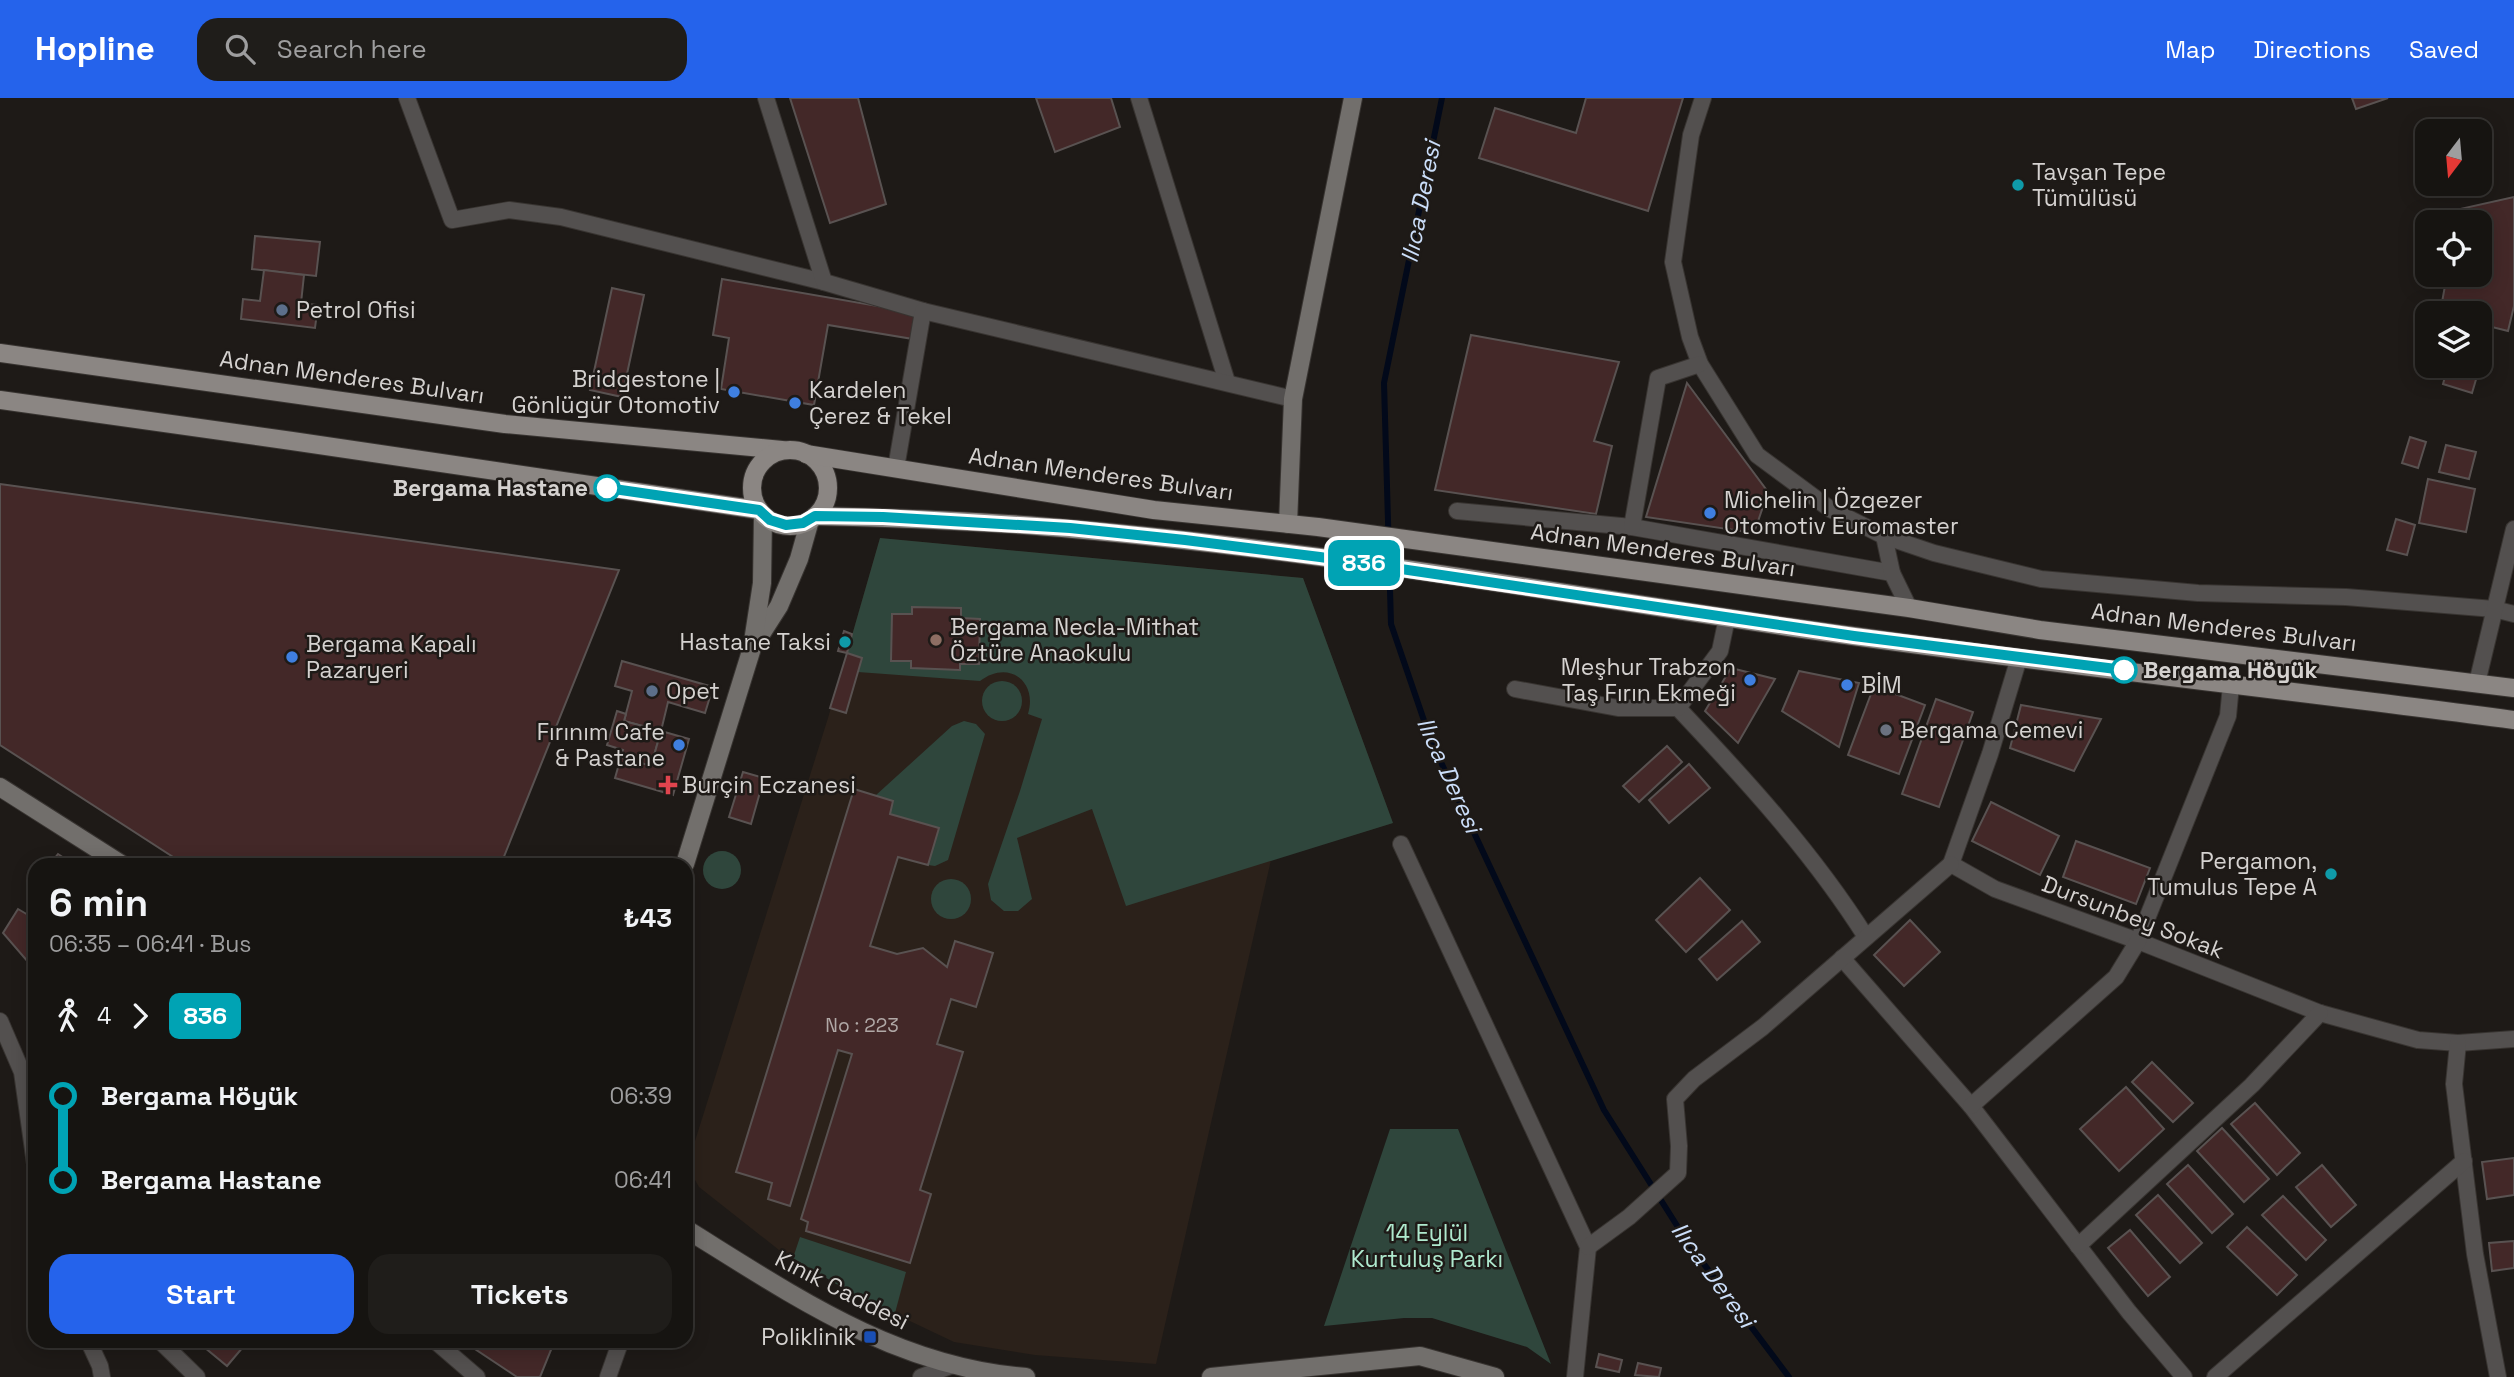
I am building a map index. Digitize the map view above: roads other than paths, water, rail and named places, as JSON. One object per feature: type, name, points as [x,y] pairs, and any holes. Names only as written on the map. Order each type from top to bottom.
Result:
[{"type":"main road","points":[[1288,524],[1293,399],[1353,98]]},
{"type":"main road","name":"Adnan Menderes Bulvarı","points":[[0,354],[505,424],[782,450]]},
{"type":"main road","points":[[0,400],[761,512]]},
{"type":"main road","points":[[752,648],[779,606],[813,518],[826,498],[827,477],[815,459],[795,450],[782,450],[761,463],[751,486],[753,499],[761,512],[770,520],[786,525],[803,523],[813,518],[1070,528],[1320,557],[1727,618],[2019,658],[2514,720]]},
{"type":"main road","name":"Adnan Menderes Bulvarı","points":[[806,454],[1154,510],[1318,527],[1909,608],[2040,629],[2514,688]]},
{"type":"main road","points":[[687,858],[752,648],[762,583],[761,512]]},
{"type":"main road","points":[[0,786],[112,858]]},
{"type":"main road","name":"Kınık Caddesi","points":[[693,1235],[767,1280],[870,1337],[953,1364],[1001,1376],[1026,1377]]},
{"type":"main road","points":[[1211,1377],[1420,1356],[1495,1377]]},
{"type":"street","points":[[407,98],[452,220],[509,210],[561,217],[824,282],[923,311],[1293,399]]},
{"type":"street","points":[[766,98],[824,282]]},
{"type":"street","points":[[1139,98],[1227,382]]},
{"type":"street","points":[[1703,98],[1691,135],[1673,262],[1690,337],[1700,364],[1758,455],[1830,509],[1884,536],[1934,553],[2041,579],[2198,593],[2346,597],[2494,609],[2514,614]]},
{"type":"street","points":[[896,468],[923,311]]},
{"type":"street","points":[[1632,527],[1658,378],[1700,364]]},
{"type":"street","points":[[1457,511],[1632,527],[1892,573]]},
{"type":"street","points":[[2477,683],[2514,529]]},
{"type":"street","points":[[1884,536],[1892,573],[1909,608]]},
{"type":"street","points":[[1678,708],[1720,651],[1727,618]]},
{"type":"street","points":[[1588,1247],[1629,1217],[1678,1173],[1675,1099],[1694,1079],[1763,1027],[1951,864],[1990,754],[2019,658]]},
{"type":"street","points":[[1970,1106],[2116,977],[2138,941],[2228,716],[2231,685]]},
{"type":"street","points":[[1515,689],[1618,708],[1678,708],[1748,783],[1810,857],[1866,937]]},
{"type":"street","points":[[1401,844],[1588,1247],[1575,1377]]},
{"type":"street","name":"Dursunbey Sokak","points":[[1951,864],[1995,889],[2138,941],[2320,1013],[2418,1040],[2458,1043],[2514,1039]]},
{"type":"street","points":[[1842,958],[1970,1106],[2129,1312],[2184,1377]]},
{"type":"street","points":[[2078,1246],[2252,1085],[2320,1013]]},
{"type":"street","points":[[0,1021],[22,1072],[28,1114]]},
{"type":"street","points":[[2458,1043],[2455,1084],[2475,1254],[2498,1377]]},
{"type":"street","points":[[2215,1377],[2464,1161]]},
{"type":"street","points":[[92,1348],[102,1377]]},
{"type":"street","points":[[167,1348],[197,1377]]},
{"type":"street","points":[[443,1348],[477,1377]]},
{"type":"street","points":[[608,1377],[618,1348]]},
{"type":"street","points":[[921,1377],[953,1364]]},
{"type":"waterway","name":"Ilıca Deresi","points":[[1442,98],[1384,383],[1391,624],[1431,741],[1604,1110],[1688,1243],[1789,1377]]},
{"type":"place","name":"Tavşan Tepe Tümülüsü","points":[[2018,185]]},
{"type":"place","name":"Petrol Ofisi","points":[[282,310]]},
{"type":"place","name":"Bridgestone | Gönlügür Otomotiv","points":[[734,392]]},
{"type":"place","name":"Kardelen Çerez & Tekel","points":[[795,403]]},
{"type":"place","name":"Bergama Hastane","points":[[607,488]]},
{"type":"place","name":"Michelin | Özgezer Otomotiv Euromaster","points":[[1710,513]]},
{"type":"place","name":"Bergama Necla-Mithat Öztüre Anaokulu","points":[[936,640]]},
{"type":"place","name":"Hastane Taksi","points":[[845,642]]},
{"type":"place","name":"Bergama Kapalı Pazaryeri","points":[[292,657]]},
{"type":"place","name":"Bergama Höyük","points":[[2124,670]]},
{"type":"place","name":"Meşhur Trabzon Taş Fırın Ekmeği","points":[[1750,680]]},
{"type":"place","name":"BİM","points":[[1847,685]]},
{"type":"place","name":"Opet","points":[[652,691]]},
{"type":"place","name":"Bergama Cemevi","points":[[1886,730]]},
{"type":"place","name":"Fırınım Cafe & Pastane","points":[[679,745]]},
{"type":"place","name":"Burçin Eczanesi","points":[[668,785]]},
{"type":"place","name":"Pergamon, Tumulus Tepe A","points":[[2331,874]]},
{"type":"place","name":"Poliklinik","points":[[870,1337]]},
{"type":"park label","name":"14 Eylül Kurtuluş Parkı","points":[[1427,1246]]}]
